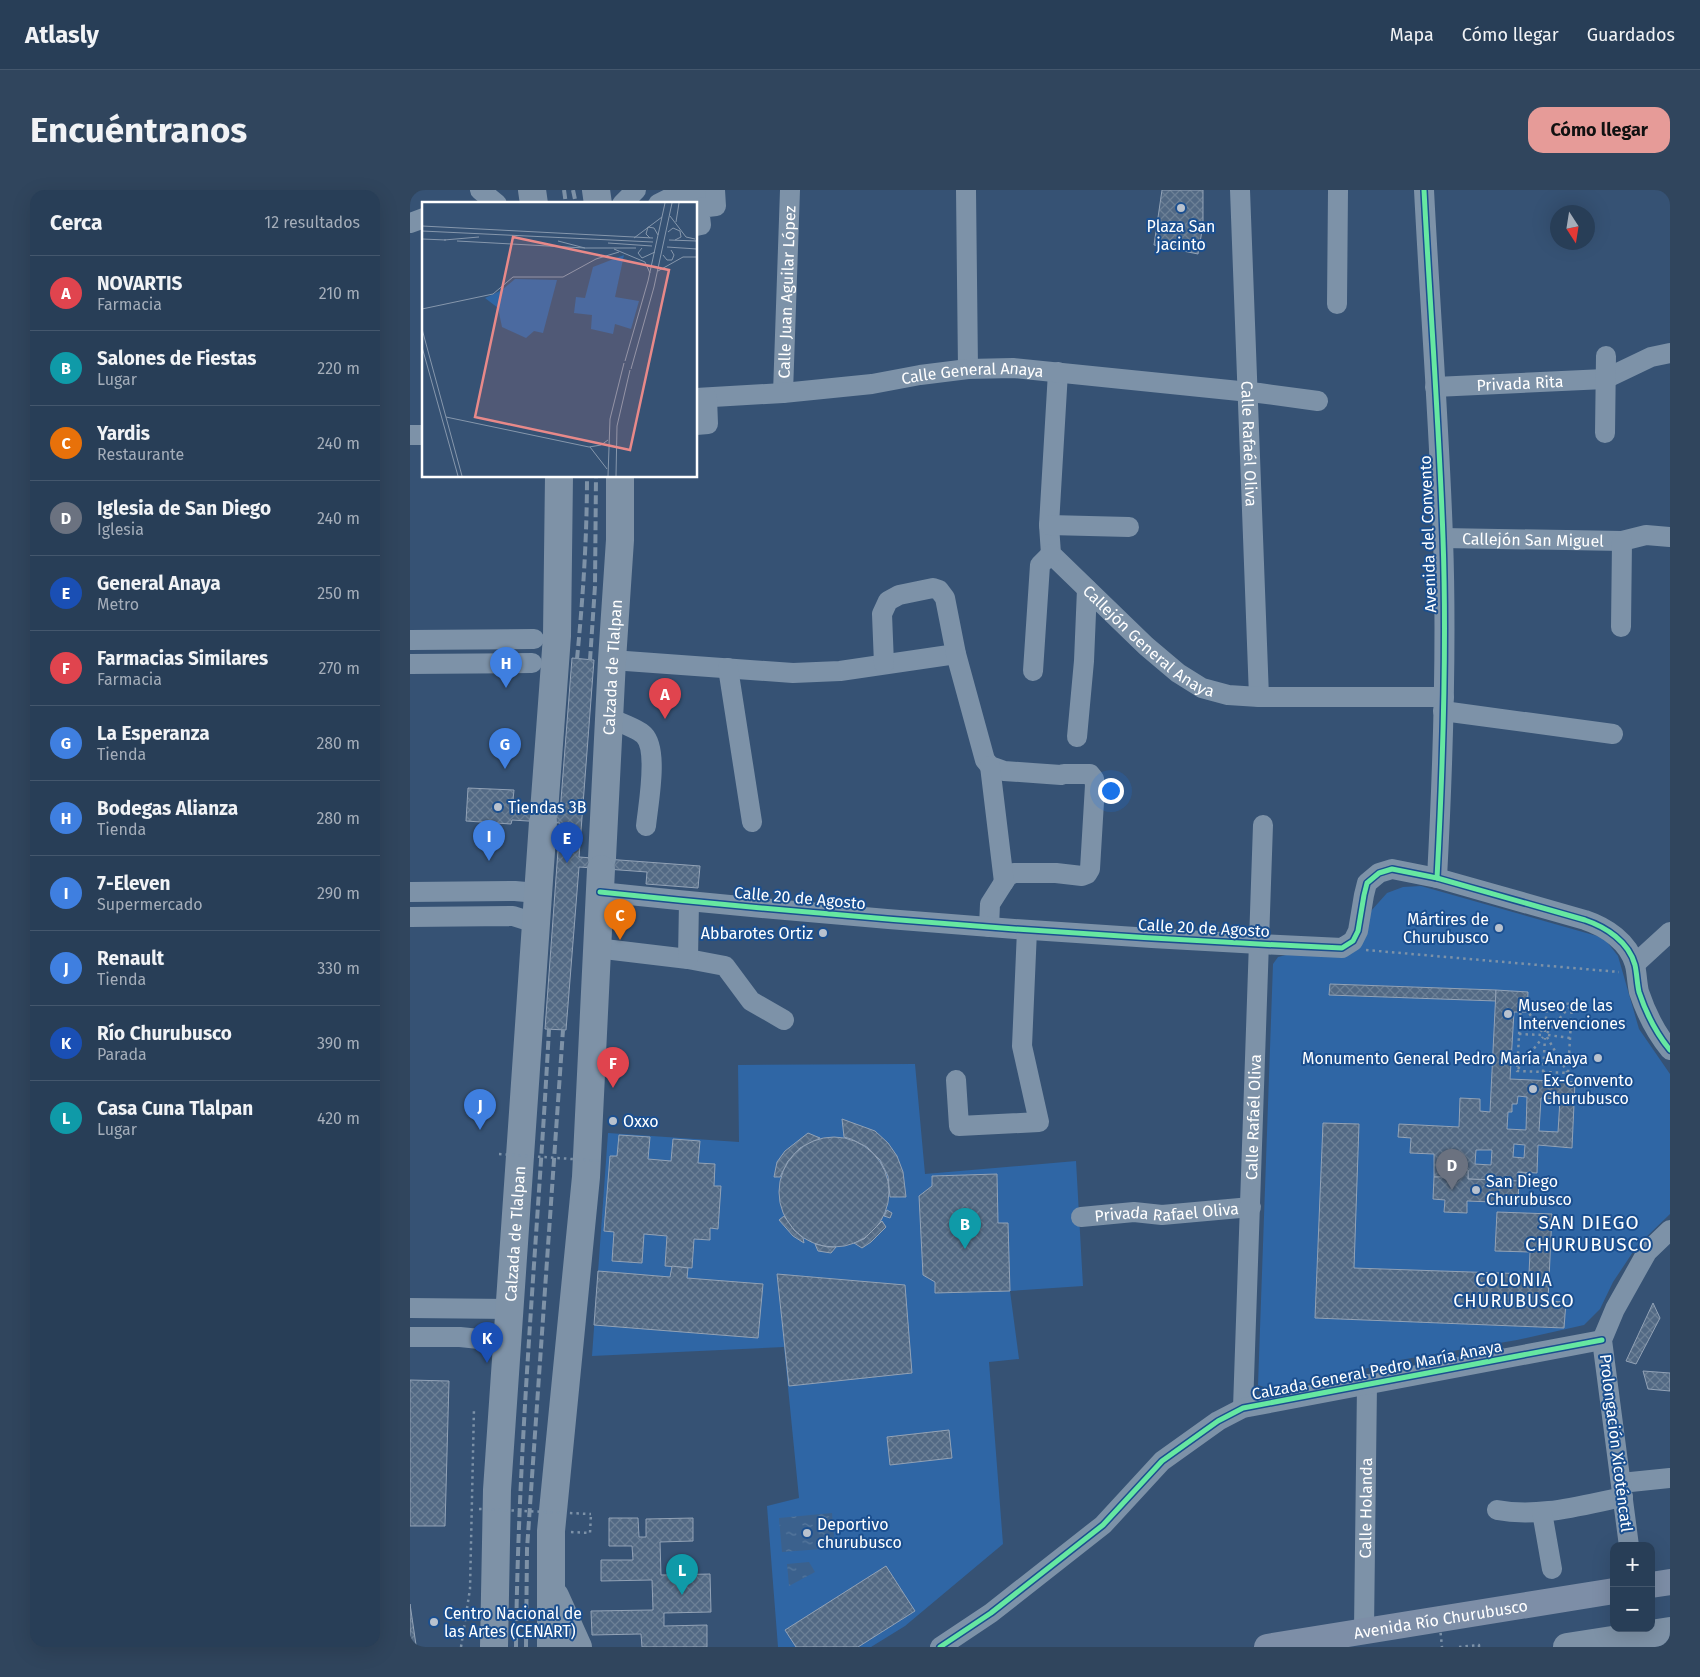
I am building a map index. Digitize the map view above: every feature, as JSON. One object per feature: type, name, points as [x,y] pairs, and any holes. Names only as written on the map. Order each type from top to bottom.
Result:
[{"type":"highway","name":"Calzada de Tlalpan","points":[[494,1647],[497,1490],[537,893],[557,636],[559,478]]},
{"type":"highway","name":"Calzada de Tlalpan","points":[[551,1647],[552,1531],[586,1177],[596,948],[620,540],[620,478]]},
{"type":"highway","points":[[551,1587],[578,1647]]},
{"type":"highway","points":[[482,1647],[494,1614]]},
{"type":"highway","points":[[1567,1647],[1670,1631]]},
{"type":"main road","points":[[1655,1584],[1670,1582]]},
{"type":"main road","name":"Avenida Río Churubusco","points":[[1267,1647],[1610,1592]]},
{"type":"street","points":[[480,190],[495,202]]},
{"type":"street","points":[[664,198],[703,190]]},
{"type":"street","points":[[698,226],[701,225],[699,208],[716,206],[715,190]]},
{"type":"street","name":"Calle Juan Aguilar López","points":[[783,393],[790,190]]},
{"type":"street","points":[[966,190],[968,369]]},
{"type":"street","name":"Calle Rafaél Oliva","points":[[1240,190],[1246,392],[1259,697]]},
{"type":"street","points":[[1337,304],[1338,190]]},
{"type":"street","name":"Avenida del Convento","points":[[1424,190],[1443,538],[1444,704],[1442,795],[1437,878]]},
{"type":"street","points":[[410,223],[422,219]]},
{"type":"street","points":[[1606,379],[1651,356],[1670,353]]},
{"type":"street","points":[[1605,433],[1606,356]]},
{"type":"street","name":"Calle General Anaya","points":[[702,398],[783,393],[872,384],[968,369],[1013,368],[1318,401]]},
{"type":"street","points":[[1033,671],[1040,565],[1051,554],[1048,525],[1058,372]]},
{"type":"street","name":"Privada Rita","points":[[1435,387],[1606,379]]},
{"type":"street","points":[[698,425],[708,424],[702,398]]},
{"type":"street","points":[[1048,525],[1129,527]]},
{"type":"street","name":"Callejón San Miguel","points":[[1443,538],[1622,541],[1646,535],[1670,537]]},
{"type":"street","name":"Callejón San Miguel","points":[[1621,627],[1622,541]]},
{"type":"street","name":"Callejón General Anaya","points":[[1051,554],[1146,646],[1178,673],[1202,688],[1228,696],[1444,704],[1613,734]]},
{"type":"street","points":[[884,664],[882,614],[888,601],[899,595],[933,588],[939,590],[945,598],[956,654],[985,760],[990,766],[1004,882]]},
{"type":"street","points":[[1077,737],[1084,661],[1087,590]]},
{"type":"street","points":[[410,640],[527,639],[526,663],[410,664]]},
{"type":"street","points":[[612,660],[793,673],[840,671],[956,654]]},
{"type":"street","points":[[728,668],[752,822]]},
{"type":"street","points":[[609,718],[643,734],[650,745],[652,758],[646,826]]},
{"type":"street","points":[[989,927],[990,904],[1008,876],[1014,873],[1056,873],[1076,876],[1087,874],[1090,870],[1096,785],[1090,774],[1060,775],[1004,770],[990,766]]},
{"type":"street","name":"Calle Rafaél Oliva","points":[[1243,1408],[1252,1207],[1258,944],[1263,825]]},
{"type":"street","points":[[1342,948],[1349,945],[1356,935],[1365,889],[1372,877],[1392,870],[1437,878],[1598,925],[1616,936],[1629,952],[1636,969],[1639,990],[1648,1016],[1670,1050]]},
{"type":"street","name":"Calle 20 de Agosto","points":[[601,873],[689,902],[1027,930],[1342,948]]},
{"type":"street","points":[[410,892],[537,893]]},
{"type":"street","points":[[490,892],[490,916]]},
{"type":"street","points":[[688,959],[689,902]]},
{"type":"street","points":[[410,917],[513,916],[535,923]]},
{"type":"street","points":[[956,1080],[959,1126],[1039,1122],[1022,1046],[1027,930]]},
{"type":"street","points":[[1636,969],[1670,932]]},
{"type":"street","points":[[596,948],[688,959],[725,966],[751,1001],[784,1020]]},
{"type":"street","name":"Privada Rafael Oliva","points":[[1081,1217],[1134,1212],[1162,1214],[1252,1207]]},
{"type":"street","points":[[1602,1340],[1615,1309],[1647,1252],[1670,1230]]},
{"type":"street","points":[[460,1307],[460,1337]]},
{"type":"street","points":[[508,1342],[460,1337],[418,1337],[418,1308],[510,1309]]},
{"type":"street","name":"Calzada General Pedro María Anaya","points":[[940,1647],[992,1613],[1104,1526],[1162,1462],[1218,1421],[1243,1408],[1602,1340]]},
{"type":"street","name":"Prolongación Xicoténcatl","points":[[1602,1340],[1628,1542]]},
{"type":"street","name":"Calle Holanda","points":[[1364,1630],[1367,1384]]},
{"type":"street","points":[[1497,1510],[1514,1513],[1542,1512],[1670,1478]]},
{"type":"street","points":[[1542,1512],[1552,1569]]},
{"type":"path","points":[[1342,948],[1636,969]]},
{"type":"path","points":[[1521,1002],[1572,1004]]},
{"type":"path","points":[[1517,1071],[1521,1002]]},
{"type":"path","points":[[1521,1002],[1545,1035],[1568,1073]]},
{"type":"path","points":[[1543,1072],[1547,1003]]},
{"type":"path","points":[[1517,1071],[1572,1004]]},
{"type":"path","points":[[1568,1073],[1572,1004]]},
{"type":"path","points":[[1519,1034],[1570,1038]]},
{"type":"path","points":[[1517,1071],[1568,1073]]},
{"type":"path","points":[[499,1154],[602,1161]]},
{"type":"path","points":[[461,1647],[470,1589],[474,1408]]},
{"type":"path","points":[[480,1509],[591,1514],[590,1533]]},
{"type":"path","points":[[1438,1607],[1442,1647]]},
{"type":"path","points":[[1459,1647],[1479,1645],[1479,1647]]},
{"type":"shaded area","points":[[1421,886],[1604,938],[1618,956],[1639,1029],[1670,1074],[1670,1214],[1637,1246],[1613,1282],[1600,1309],[1584,1325],[1517,1340],[1400,1360],[1276,1391],[1258,1385],[1273,964],[1278,957],[1286,955],[1336,956],[1387,893],[1403,887]]},
{"type":"shaded area","points":[[915,1064],[925,1174],[1076,1161],[1083,1286],[1010,1291],[1019,1359],[989,1362],[1003,1544],[905,1626],[871,1647],[778,1647],[767,1506],[799,1498],[784,1347],[592,1356],[608,1133],[739,1142],[738,1065]]},
{"type":"water","name":"Deportivo churubusco","points":[[832,1513],[835,1548],[782,1552],[779,1518]]},
{"type":"water","points":[[809,1562],[815,1572],[789,1586],[787,1564]]},
{"type":"building","name":"Plaza San jacinto","points":[[1162,190],[1203,190],[1203,225],[1198,254],[1154,245]]},
{"type":"building","points":[[572,658],[594,660],[579,857],[700,866],[698,888],[646,884],[647,872],[579,867],[566,1030],[545,1029],[560,823],[512,820],[511,824],[466,821],[468,788],[514,790],[512,810],[560,813]]},
{"type":"building","points":[[1330,984],[1496,990],[1496,1001],[1329,995]]},
{"type":"building","name":"Ex-Convento Churubusco","points":[[1496,990],[1528,992],[1527,1012],[1514,1012],[1510,1079],[1575,1082],[1572,1148],[1538,1145],[1537,1173],[1518,1172],[1518,1181],[1468,1179],[1468,1170],[1445,1169],[1445,1177],[1434,1177],[1434,1154],[1410,1153],[1411,1138],[1398,1137],[1399,1124],[1459,1127],[1460,1098],[1480,1099],[1480,1111],[1490,1112]],"holes":[[[1518,1096],[1527,1097],[1526,1130],[1507,1129],[1508,1112],[1512,1112],[1512,1104],[1517,1104]],[[1541,1098],[1560,1099],[1558,1132],[1539,1131]],[[1514,1144],[1525,1145],[1524,1158],[1513,1157]],[[1476,1150],[1492,1150],[1491,1165],[1475,1164]]]},
{"type":"building","points":[[842,1119],[875,1131],[888,1143],[897,1156],[903,1172],[906,1197],[890,1197],[888,1176],[880,1160],[867,1147],[844,1137]]},
{"type":"building","points":[[1323,1123],[1359,1124],[1354,1268],[1529,1274],[1530,1252],[1495,1251],[1497,1212],[1552,1214],[1548,1301],[1566,1302],[1564,1328],[1315,1318]]},
{"type":"building","points":[[808,1133],[820,1138],[800,1148],[788,1161],[780,1177],[774,1177],[777,1162],[785,1151]]},
{"type":"building","points":[[619,1135],[650,1137],[648,1159],[671,1161],[673,1139],[700,1141],[698,1163],[715,1164],[714,1186],[721,1186],[718,1229],[710,1228],[710,1240],[694,1239],[692,1268],[665,1266],[667,1236],[644,1234],[642,1263],[612,1261],[614,1232],[604,1231],[610,1156],[617,1156]]},
{"type":"building","points":[[834,1137],[855,1141],[873,1153],[885,1171],[889,1192],[885,1213],[873,1231],[855,1243],[834,1247],[813,1243],[795,1231],[783,1213],[779,1192],[783,1171],[795,1153],[813,1141]]},
{"type":"building","name":"San Diego Churubusco","points":[[1445,1169],[1468,1170],[1468,1179],[1519,1181],[1518,1203],[1467,1201],[1467,1213],[1444,1212],[1445,1200],[1433,1199],[1434,1177],[1445,1177]]},
{"type":"building","points":[[1518,1172],[1526,1173],[1526,1181],[1518,1181]]},
{"type":"building","points":[[997,1174],[998,1223],[1008,1223],[1010,1291],[935,1293],[935,1282],[923,1275],[919,1196],[932,1186],[932,1176]]},
{"type":"building","points":[[887,1210],[892,1213],[890,1218],[884,1216]]},
{"type":"building","points":[[784,1216],[794,1230],[803,1238],[804,1243],[793,1236],[779,1220]]},
{"type":"building","points":[[882,1221],[886,1227],[871,1242],[862,1248],[854,1243],[864,1239]]},
{"type":"building","points":[[815,1244],[836,1247],[831,1253],[818,1251]]},
{"type":"building","points":[[672,1266],[688,1268],[687,1278],[763,1284],[758,1338],[594,1325],[598,1271],[670,1277]]},
{"type":"building","points":[[777,1274],[905,1285],[912,1373],[789,1386]]},
{"type":"building","points":[[1653,1303],[1660,1318],[1636,1364],[1626,1361]]},
{"type":"building","points":[[1643,1371],[1670,1373],[1670,1391],[1648,1389]]},
{"type":"building","points":[[410,1380],[449,1381],[445,1526],[410,1526]]},
{"type":"building","points":[[949,1430],[952,1458],[890,1465],[887,1437]]},
{"type":"building","points":[[609,1518],[638,1518],[639,1537],[646,1537],[646,1519],[693,1518],[693,1541],[660,1542],[661,1575],[710,1574],[711,1612],[664,1613],[664,1626],[707,1625],[707,1647],[642,1647],[641,1634],[592,1635],[591,1611],[653,1610],[652,1580],[601,1581],[601,1560],[633,1560],[632,1546],[609,1546]]},
{"type":"building","points":[[886,1566],[915,1611],[858,1647],[796,1647],[785,1630]]},
{"type":"building","points":[[410,1604],[416,1645],[410,1646]]},
{"type":"railway","points":[[564,190],[566,202]]},
{"type":"railway","points":[[573,190],[576,202]]},
{"type":"railway","points":[[577,659],[584,568],[587,478]]},
{"type":"railway","points":[[590,660],[595,586],[596,478]]},
{"type":"railway","points":[[516,1647],[524,1415],[549,1029]]},
{"type":"railway","points":[[526,1647],[527,1549],[563,1030]]},
{"type":"cycle path","points":[[1424,190],[1439,451],[1445,623],[1444,708],[1437,878]]},
{"type":"cycle path","points":[[600,892],[970,926],[1342,948],[1353,941],[1358,931],[1367,883],[1379,873],[1392,869],[1437,878],[1585,920],[1616,936],[1628,949],[1632,957],[1639,992],[1645,1008],[1656,1030],[1670,1050]]},
{"type":"cycle path","points":[[940,1647],[991,1613],[1103,1525],[1162,1461],[1218,1421],[1243,1408],[1602,1340]]},
{"type":"place","name":"Plaza San jacinto","points":[[1181,208]]},
{"type":"place","name":"Bodegas Alianza","points":[[506,688]]},
{"type":"place","name":"NOVARTIS","points":[[665,719]]},
{"type":"place","name":"La Esperanza","points":[[505,769]]},
{"type":"place","name":"Tiendas 3B","points":[[498,807]]},
{"type":"place","name":"7-Eleven","points":[[489,861]]},
{"type":"place","name":"General Anaya","points":[[567,863]]},
{"type":"place","name":"Mártires de Churubusco","points":[[1499,928]]},
{"type":"place","name":"Abbarotes Ortiz","points":[[823,933]]},
{"type":"place","name":"Yardis","points":[[620,940]]},
{"type":"place","name":"Museo de las Intervenciones","points":[[1508,1014]]},
{"type":"place","name":"Monumento General Pedro María Anaya","points":[[1598,1058]]},
{"type":"place","name":"Farmacias Similares","points":[[613,1088]]},
{"type":"place","name":"Ex-Convento Churubusco","points":[[1533,1089]]},
{"type":"place","name":"Oxxo","points":[[613,1121]]},
{"type":"place","name":"Renault","points":[[480,1130]]},
{"type":"place","name":"Iglesia de San Diego","points":[[1452,1190]]},
{"type":"place","name":"San Diego Churubusco","points":[[1476,1190]]},
{"type":"place","name":"Salones de Fiestas","points":[[965,1249]]},
{"type":"place","name":"Río Churubusco","points":[[487,1363]]},
{"type":"place","name":"Deportivo churubusco","points":[[807,1533]]},
{"type":"place","name":"Casa Cuna Tlalpan","points":[[682,1595]]},
{"type":"place","name":"Centro Nacional de las Artes (CENART)","points":[[434,1622]]},
{"type":"district","name":"SAN DIEGO CHURUBUSCO","points":[[1589,1233]]},
{"type":"district","name":"COLONIA CHURUBUSCO","points":[[1514,1290]]}]
